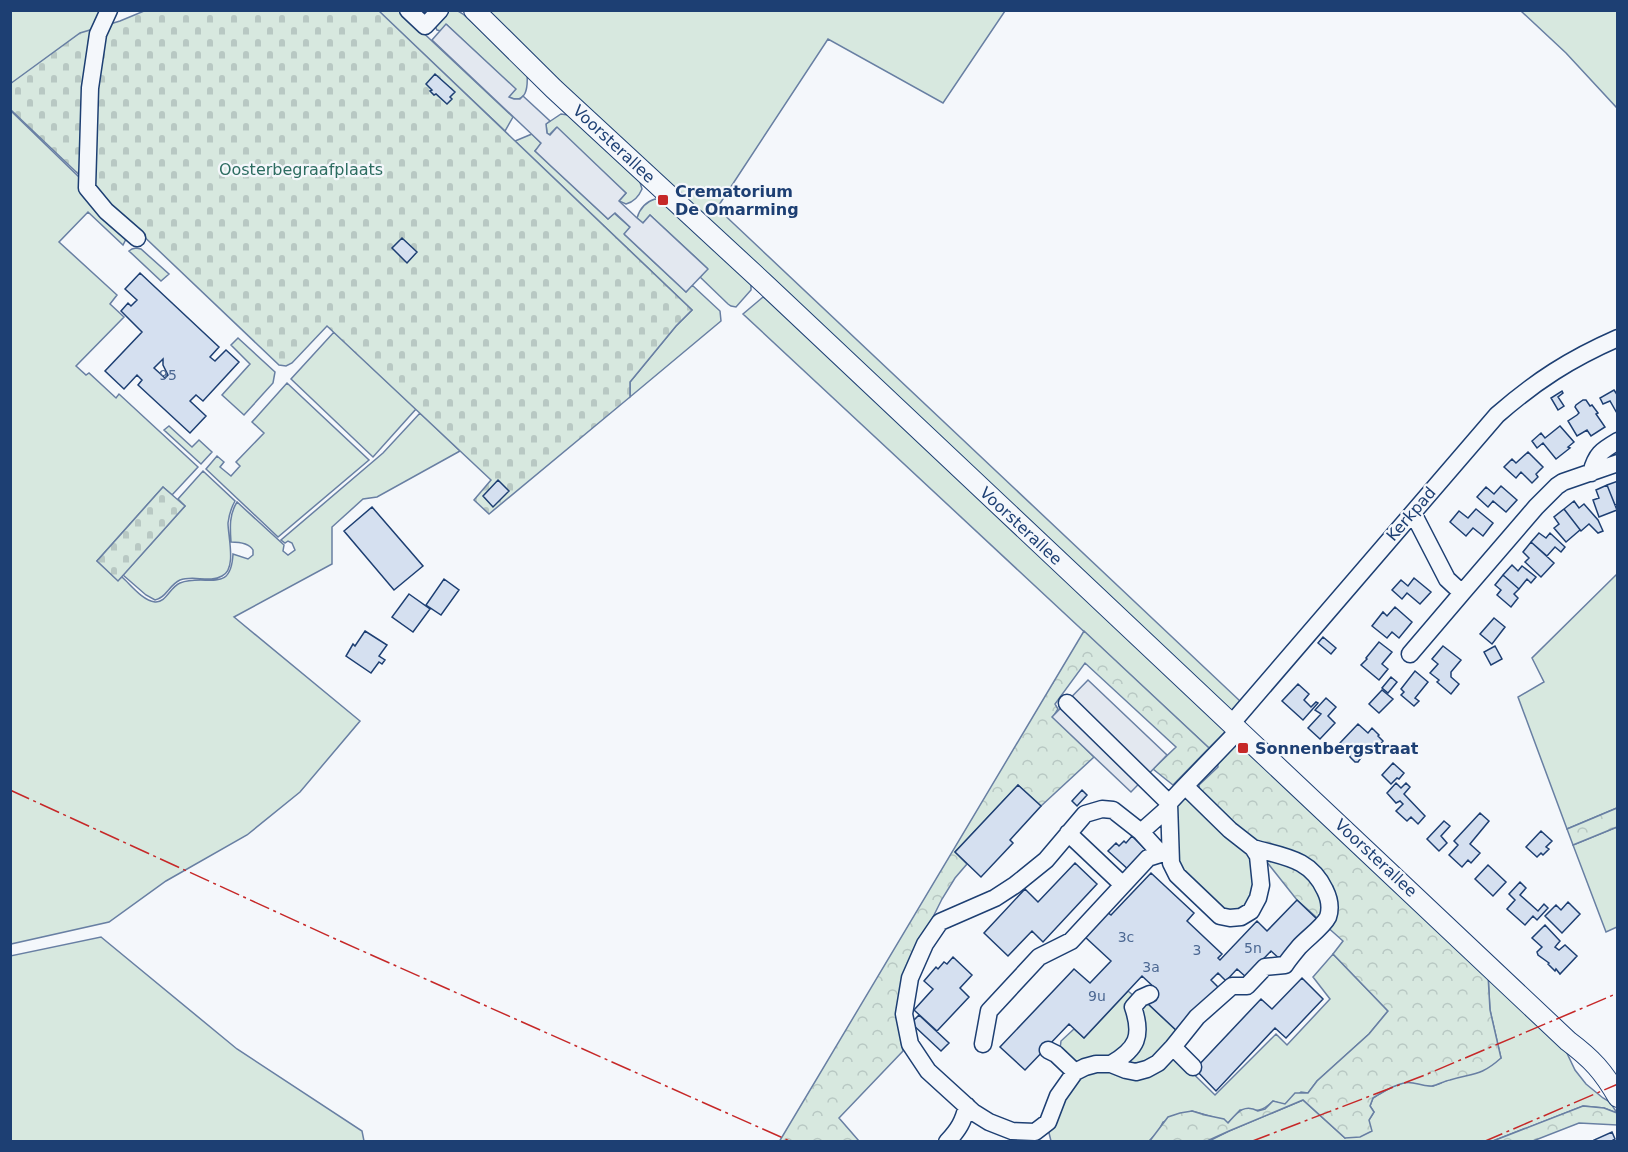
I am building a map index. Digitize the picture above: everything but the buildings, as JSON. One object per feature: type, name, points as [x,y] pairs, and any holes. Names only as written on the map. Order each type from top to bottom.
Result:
[{"type":"main road","name":"Voorsterallee","points":[[474,10],[554,89],[1236,726],[1568,1041],[1588,1074],[1617,1097]]},
{"type":"street","points":[[109,10],[98,34],[90,88],[87,188],[106,211],[137,238]]},
{"type":"street","points":[[408,10],[425,26],[440,10]]},
{"type":"street","name":"Kerkpad","points":[[1141,832],[1169,805],[1497,415],[1549,374],[1617,338]]},
{"type":"street","points":[[1590,473],[1594,460],[1601,450],[1617,441]]},
{"type":"street","points":[[1410,654],[1536,507],[1557,486],[1617,463]]},
{"type":"street","points":[[1413,513],[1447,579],[1462,593]]},
{"type":"street","points":[[1067,703],[1169,805],[1166,852]]},
{"type":"street","points":[[1185,786],[1230,830],[1253,848],[1258,856],[1261,885],[1258,898],[1251,911],[1241,917],[1220,916],[1177,875],[1166,852],[1113,810],[1102,809],[1084,814],[1046,860],[995,898],[940,922],[925,944],[910,978],[904,1014],[910,1044],[928,1071],[967,1106],[989,1122],[1012,1131],[1035,1132],[1048,1122],[1058,1096],[1075,1072],[1096,1064],[1111,1064],[1136,1072],[1158,1063],[1197,1017],[1232,986],[1247,986],[1265,967],[1285,965],[1327,919],[1330,908],[1327,893],[1320,879],[1310,868],[1302,862],[1253,848]]},
{"type":"street","points":[[1068,833],[1123,885]]},
{"type":"street","points":[[983,1044],[989,1011],[1039,957],[1071,940],[1148,858],[1166,852]]},
{"type":"street","points":[[1111,1064],[1133,1047],[1138,1032],[1138,1020],[1133,1007],[1141,998],[1150,994]]},
{"type":"street","points":[[1173,1047],[1193,1067]]},
{"type":"street","points":[[1048,1050],[1056,1054],[1075,1072]]},
{"type":"street","points":[[947,1142],[963,1121],[967,1106]]},
{"type":"green space","points":[[11,11],[102,11],[93,30],[80,34],[11,84]]},
{"type":"green space","name":"Oosterbegraafplaats","points":[[144,11],[379,11],[692,310],[630,382],[630,397],[489,514],[474,500],[491,480],[327,326],[292,363],[286,366],[279,365],[11,110],[10,84],[80,33]]},
{"type":"green space","points":[[378,11],[400,11],[513,117],[505,131]]},
{"type":"green space","points":[[446,11],[458,11],[463,14],[527,73],[527,84],[523,97],[514,99],[508,97],[515,89],[447,25],[441,31],[437,30],[435,26]]},
{"type":"green space","points":[[475,11],[1005,11],[943,103],[828,39],[717,208],[1240,701],[1232,711]]},
{"type":"green space","points":[[1521,11],[1617,11],[1617,108],[1566,53]]},
{"type":"green space","points":[[10,110],[81,179],[126,239],[123,245],[88,212],[59,242],[117,295],[110,304],[124,317],[76,366],[86,375],[89,373],[116,398],[119,394],[198,467],[172,495],[163,487],[97,561],[118,580],[122,577],[141,595],[150,601],[159,602],[180,583],[222,579],[228,574],[233,554],[248,559],[253,555],[253,550],[249,546],[231,542],[231,516],[237,502],[284,545],[283,551],[288,555],[295,550],[292,543],[288,541],[285,543],[281,540],[383,453],[420,413],[460,451],[377,497],[363,499],[332,527],[332,564],[234,617],[360,721],[300,792],[247,835],[166,881],[109,922],[11,944]]},
{"type":"green space","points":[[561,114],[568,115],[639,179],[642,189],[634,200],[626,204],[619,201],[626,193],[556,128],[549,135],[547,133],[546,124]]},
{"type":"green space","points":[[532,134],[542,144],[535,151],[608,219],[614,213],[631,228],[625,235],[686,292],[692,285],[720,311],[721,321],[630,397],[630,382],[692,310],[515,141]]},
{"type":"green space","points":[[655,199],[663,201],[751,284],[751,290],[736,307],[728,304],[700,277],[707,268],[650,215],[643,223],[637,218],[643,206]]},
{"type":"green space","points":[[136,248],[141,249],[169,274],[161,281],[129,251]]},
{"type":"green space","points":[[763,297],[770,300],[1227,730],[1209,748],[743,314]]},
{"type":"green space","points":[[334,332],[416,409],[373,457],[291,379]]},
{"type":"green space","points":[[238,338],[275,372],[273,383],[244,415],[222,395],[250,364],[231,345]]},
{"type":"green space","points":[[287,383],[369,460],[278,537],[206,469],[217,456],[224,462],[220,467],[231,476],[240,466],[236,462],[264,433],[252,422]]},
{"type":"green space","points":[[169,426],[192,447],[199,440],[212,452],[201,464],[164,430]]},
{"type":"green space","points":[[203,471],[235,501],[228,523],[231,552],[229,567],[227,572],[217,578],[180,580],[162,597],[155,600],[123,575],[185,506],[178,499]]},
{"type":"green space","points":[[163,487],[185,506],[118,581],[97,561]]},
{"type":"green space","points":[[1617,574],[1617,808],[1567,829],[1518,697],[1544,682],[1532,658]]},
{"type":"green space","points":[[1084,631],[1209,748],[1173,785],[1153,769],[1176,747],[1085,663],[1055,704],[1058,709],[1053,717],[1094,757],[1041,806],[1018,785],[955,852],[967,864],[942,899],[918,947],[901,1041],[903,1051],[839,1118],[859,1141],[779,1142]]},
{"type":"green space","points":[[1237,738],[1488,975],[1490,1010],[1501,1058],[1482,1071],[1471,1075],[1428,1086],[1407,1082],[1388,1089],[1373,1098],[1370,1106],[1374,1112],[1369,1120],[1372,1131],[1360,1137],[1345,1138],[1303,1100],[1207,1141],[1149,1142],[1168,1117],[1180,1113],[1192,1111],[1224,1119],[1228,1123],[1245,1109],[1258,1111],[1265,1109],[1273,1101],[1285,1104],[1295,1093],[1308,1093],[1317,1081],[1369,1034],[1388,1011],[1333,954],[1343,941],[1297,900],[1262,856],[1200,795],[1199,785],[1218,767],[1217,758]]},
{"type":"green space","points":[[1188,797],[1249,855],[1254,865],[1253,892],[1247,907],[1229,913],[1177,869],[1174,813],[1178,802]]},
{"type":"green space","points":[[1617,808],[1617,827],[1573,845],[1567,829]]},
{"type":"green space","points":[[1617,827],[1617,927],[1606,932],[1573,845]]},
{"type":"green space","points":[[101,937],[237,1049],[362,1131],[364,1141],[11,1141],[10,956]]},
{"type":"green space","points":[[1333,954],[1388,1011],[1369,1034],[1317,1081],[1308,1093],[1301,1092],[1285,1105],[1273,1101],[1265,1108],[1258,1110],[1240,1110],[1228,1123],[1192,1111],[1163,1122],[1158,1132],[1149,1141],[1051,1141],[1048,1129],[1073,1081],[1099,1069],[1123,1074],[1173,1054],[1215,1095],[1276,1034],[1287,1045],[1330,999],[1313,977]]},
{"type":"green space","points":[[1488,975],[1564,1047],[1575,1070],[1586,1084],[1610,1102],[1617,1113],[1604,1108],[1583,1106],[1493,1141],[1207,1142],[1303,1100],[1345,1138],[1369,1120],[1374,1112],[1370,1106],[1373,1098],[1388,1089],[1409,1082],[1433,1086],[1501,1058],[1490,1010]]},
{"type":"green space","points":[[1128,991],[1135,997],[1136,1029],[1118,1057],[1078,1066],[1060,1049],[1061,1041],[1074,1029],[1084,1038]]},
{"type":"green space","points":[[1146,1002],[1178,1032],[1145,1066],[1123,1061]]},
{"type":"green space","points":[[1583,1106],[1604,1108],[1617,1113],[1617,1125],[1579,1123],[1533,1141],[1493,1141]]},
{"type":"shaded area","points":[[446,24],[516,89],[509,97],[520,99],[523,96],[550,121],[546,124],[547,133],[550,135],[557,127],[626,193],[619,201],[637,218],[643,223],[650,215],[708,269],[686,292],[624,234],[630,227],[615,213],[608,219],[535,151],[541,143],[432,40]]},
{"type":"shaded area","points":[[1088,680],[1167,755],[1131,792],[1052,717]]},
{"type":"power","points":[[10,790],[331,937],[792,1142]]},
{"type":"power","points":[[1250,1142],[1425,1075],[1618,993]]},
{"type":"power","points":[[1483,1142],[1618,1084]]},
{"type":"place","name":"Crematorium De Omarming","points":[[663,200]]},
{"type":"place","name":"Sonnenbergstraat","points":[[1243,748]]}]
